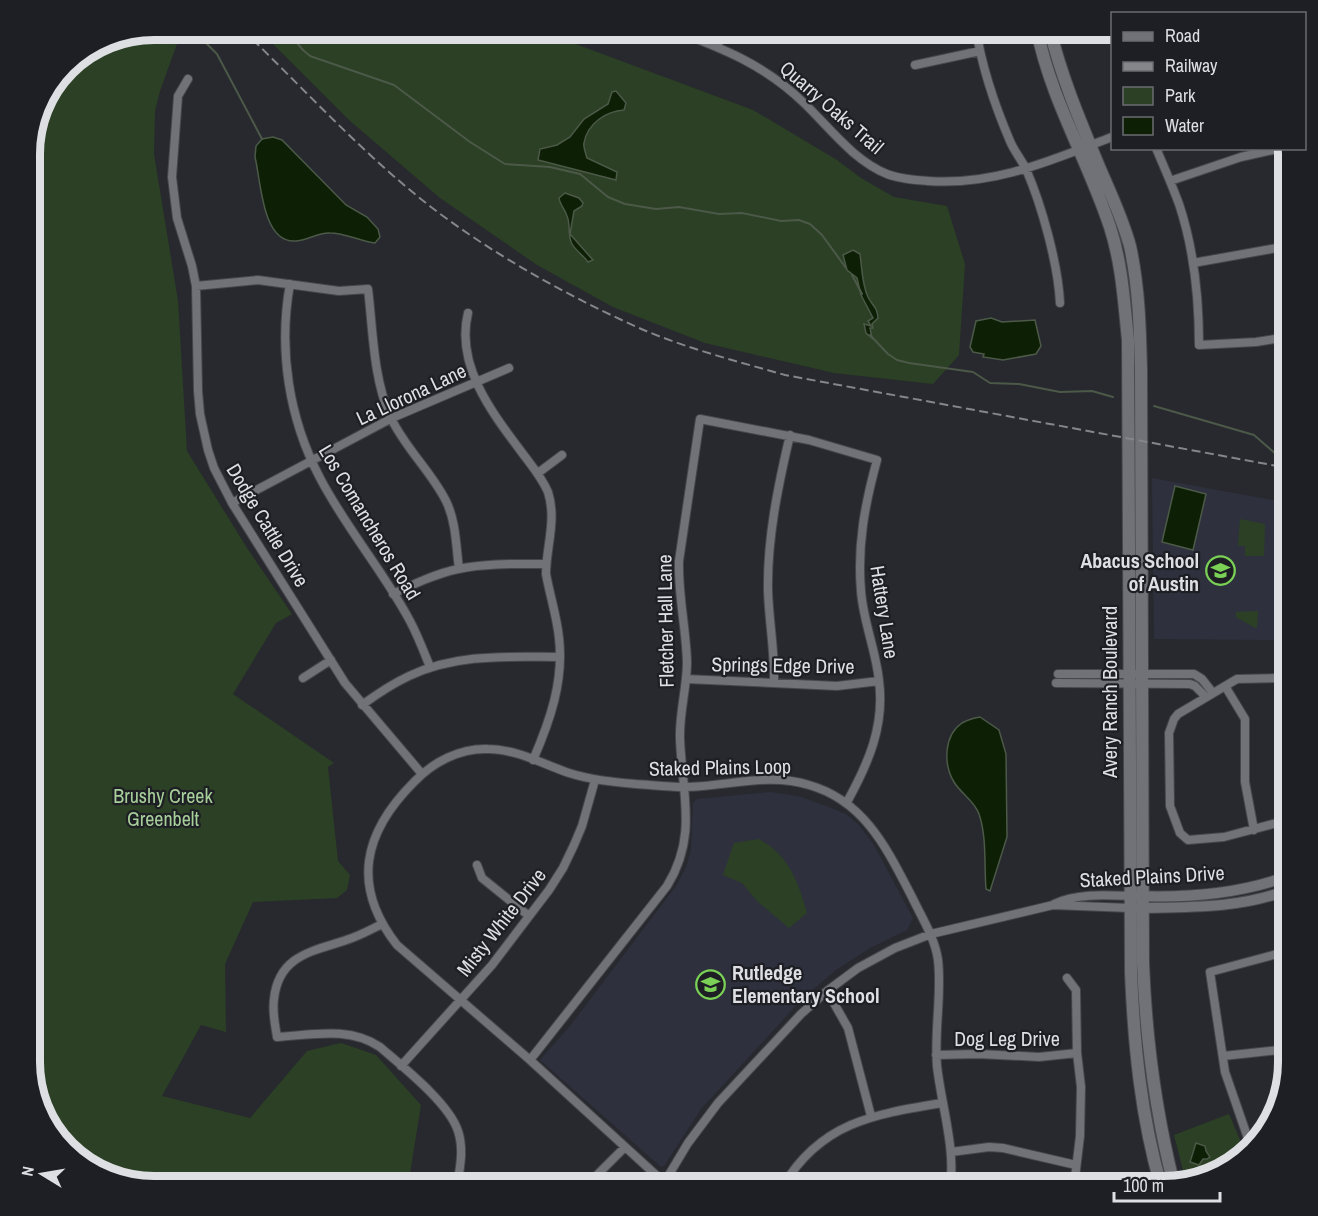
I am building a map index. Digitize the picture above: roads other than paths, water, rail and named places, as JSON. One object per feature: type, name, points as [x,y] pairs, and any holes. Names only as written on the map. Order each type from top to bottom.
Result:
[{"type":"main road","name":"Avery Ranch Boulevard","points":[[1040,40],[1057,99],[1084,148]]},
{"type":"main road","name":"Avery Ranch Boulevard","points":[[1053,40],[1110,228],[1124,293],[1128,340],[1135,679],[1136,902],[1131,982],[1136,1050],[1145,1114],[1159,1176]]},
{"type":"main road","name":"Avery Ranch Boulevard","points":[[1136,902],[1153,1084],[1172,1175]]},
{"type":"street","name":"Quarry Oaks Trail","points":[[702,40],[760,67],[804,103],[831,133],[864,161],[887,174],[912,180],[947,183],[986,179],[1026,170],[1111,138]]},
{"type":"street","points":[[717,46],[719,40]]},
{"type":"street","points":[[978,40],[1011,142],[1026,170],[1045,226],[1060,303]]},
{"type":"street","points":[[915,65],[980,51]]},
{"type":"street","name":"Dodge Cattle Drive","points":[[189,79],[178,96],[172,177],[177,219],[196,286],[200,414],[214,468],[232,503],[345,683],[422,774]]},
{"type":"street","points":[[1157,150],[1179,206],[1193,263],[1199,307],[1199,345],[1277,339]]},
{"type":"street","points":[[1170,181],[1241,153],[1266,150]]},
{"type":"street","points":[[1193,263],[1277,248]]},
{"type":"street","points":[[196,286],[258,280],[339,291],[368,289],[381,390],[392,418],[447,502],[452,516],[459,569]]},
{"type":"street","name":"Los Comancheros Road","points":[[290,284],[285,319],[290,391],[302,436],[312,461],[342,514],[410,621],[430,667]]},
{"type":"street","points":[[468,313],[464,329],[465,340],[477,382],[487,404],[538,473],[548,493],[551,510],[552,529],[546,564],[560,640],[560,657],[557,692],[552,713],[533,760]]},
{"type":"street","name":"La Llorona Lane","points":[[232,503],[392,418],[509,368]]},
{"type":"street","name":"Hattery Lane","points":[[700,418],[790,435],[877,460],[866,498],[860,559],[861,593],[879,681],[880,711],[874,746],[847,802]]},
{"type":"street","name":"Fletcher Hall Lane","points":[[530,1060],[667,886],[682,854],[685,839],[680,722],[686,679],[686,646],[678,583],[679,561],[700,418]]},
{"type":"street","points":[[774,683],[775,658],[768,568],[778,488],[790,435]]},
{"type":"street","points":[[538,473],[562,455]]},
{"type":"street","points":[[393,594],[423,580],[459,569],[546,564]]},
{"type":"street","points":[[362,705],[392,685],[430,667],[445,663],[481,657],[560,657]]},
{"type":"street","points":[[303,678],[331,660]]},
{"type":"street","points":[[1278,678],[1241,678],[1178,714],[1170,726],[1170,806],[1180,833],[1188,840],[1224,837],[1278,825]]},
{"type":"street","name":"Springs Edge Drive","points":[[686,679],[837,686],[879,681]]},
{"type":"street","points":[[1057,679],[1135,679],[1190,684],[1210,695]]},
{"type":"street","points":[[1225,686],[1245,719],[1245,782],[1254,830]]},
{"type":"street","name":"Staked Plains Loop","points":[[657,1176],[530,1060],[397,945],[382,924],[370,892],[368,876],[372,846],[382,819],[422,774],[449,757],[475,750],[501,750],[595,780],[684,787],[788,780],[811,785],[847,802],[866,820],[879,837],[931,934],[939,969],[936,1055],[951,1152],[952,1176]]},
{"type":"street","name":"Misty White Drive","points":[[401,1066],[492,965],[558,876],[582,826],[595,780]]},
{"type":"street","points":[[477,865],[482,878],[529,916]]},
{"type":"street","name":"Staked Plains Drive","points":[[1136,902],[1214,893],[1278,879]]},
{"type":"street","name":"Staked Plains Drive","points":[[670,1176],[688,1143],[718,1103],[801,1014],[858,968],[884,953],[931,934],[1080,897],[1217,906],[1278,893]]},
{"type":"street","points":[[382,924],[352,938],[300,956],[290,964],[277,986],[273,1012],[277,1036],[339,1033],[360,1036],[380,1047],[453,1119],[459,1132],[461,1146],[458,1176]]},
{"type":"street","points":[[1248,1138],[1230,1093],[1210,972],[1278,954]]},
{"type":"street","points":[[1067,978],[1076,990],[1077,1053],[1081,1087],[1075,1176]]},
{"type":"street","points":[[827,991],[848,1028],[871,1116]]},
{"type":"street","points":[[1223,1056],[1278,1050]]},
{"type":"street","name":"Dog Leg Drive","points":[[936,1055],[978,1054],[1039,1057],[1077,1053]]},
{"type":"street","points":[[790,1176],[799,1163],[821,1142],[846,1127],[871,1116],[942,1103]]},
{"type":"street","points":[[951,1152],[989,1147],[1004,1148],[1076,1165]]},
{"type":"street","points":[[596,1176],[624,1148]]},
{"type":"water","points":[[616,91],[626,103],[624,110],[604,116],[593,124],[586,136],[584,148],[587,158],[617,172],[616,180],[538,160],[540,149],[557,145],[570,137],[584,119],[608,104],[612,92]]},
{"type":"water","points":[[273,137],[282,140],[346,205],[367,217],[378,229],[380,237],[375,243],[330,233],[295,241],[284,239],[276,232],[269,222],[265,209],[255,157],[256,146],[262,139]]},
{"type":"water","points":[[565,193],[579,198],[583,203],[574,211],[570,234],[568,219],[559,198]]},
{"type":"water","points":[[570,234],[593,260],[588,262],[574,246]]},
{"type":"water","points":[[853,250],[860,254],[864,287],[876,309],[878,318],[872,324],[873,328],[870,328],[872,338],[866,333],[864,324],[871,326],[868,321],[873,318],[861,295],[857,278],[847,270],[843,255]]},
{"type":"water","points":[[991,318],[1002,322],[1035,320],[1041,346],[1036,354],[1003,360],[983,357],[984,354],[973,352],[970,347],[976,321]]},
{"type":"water","points":[[1175,486],[1206,494],[1193,550],[1162,542]]},
{"type":"water","points":[[980,717],[999,730],[1006,754],[1007,837],[990,891],[986,889],[982,823],[974,805],[950,775],[947,759],[949,742],[956,728],[964,722]]},
{"type":"water","points":[[1196,1143],[1205,1146],[1210,1157],[1203,1159],[1199,1165],[1190,1162]]},
{"type":"waterway","points":[[204,41],[217,54],[262,139]]},
{"type":"waterway","points":[[295,41],[310,56],[394,85],[470,142],[505,164],[550,167],[580,174],[608,197],[625,204],[656,209],[679,207],[719,214],[742,213],[781,221],[799,220],[810,224],[822,235],[846,268]]},
{"type":"waterway","points":[[852,275],[862,294]]},
{"type":"waterway","points":[[870,335],[897,360],[973,372],[990,383],[1019,384],[1060,392],[1092,391],[1113,397]]},
{"type":"waterway","points":[[1154,406],[1254,435],[1277,455]]},
{"type":"railway","points":[[254,41],[358,144],[406,187],[455,225],[531,273],[639,328],[692,348],[785,375],[1277,466]]},
{"type":"place","name":"Abacus School of Austin","points":[[1220,571]]},
{"type":"place","name":"Rutledge Elementary School","points":[[711,984]]},
{"type":"park label","name":"Brushy Creek Greenbelt","points":[[163,806]]}]
